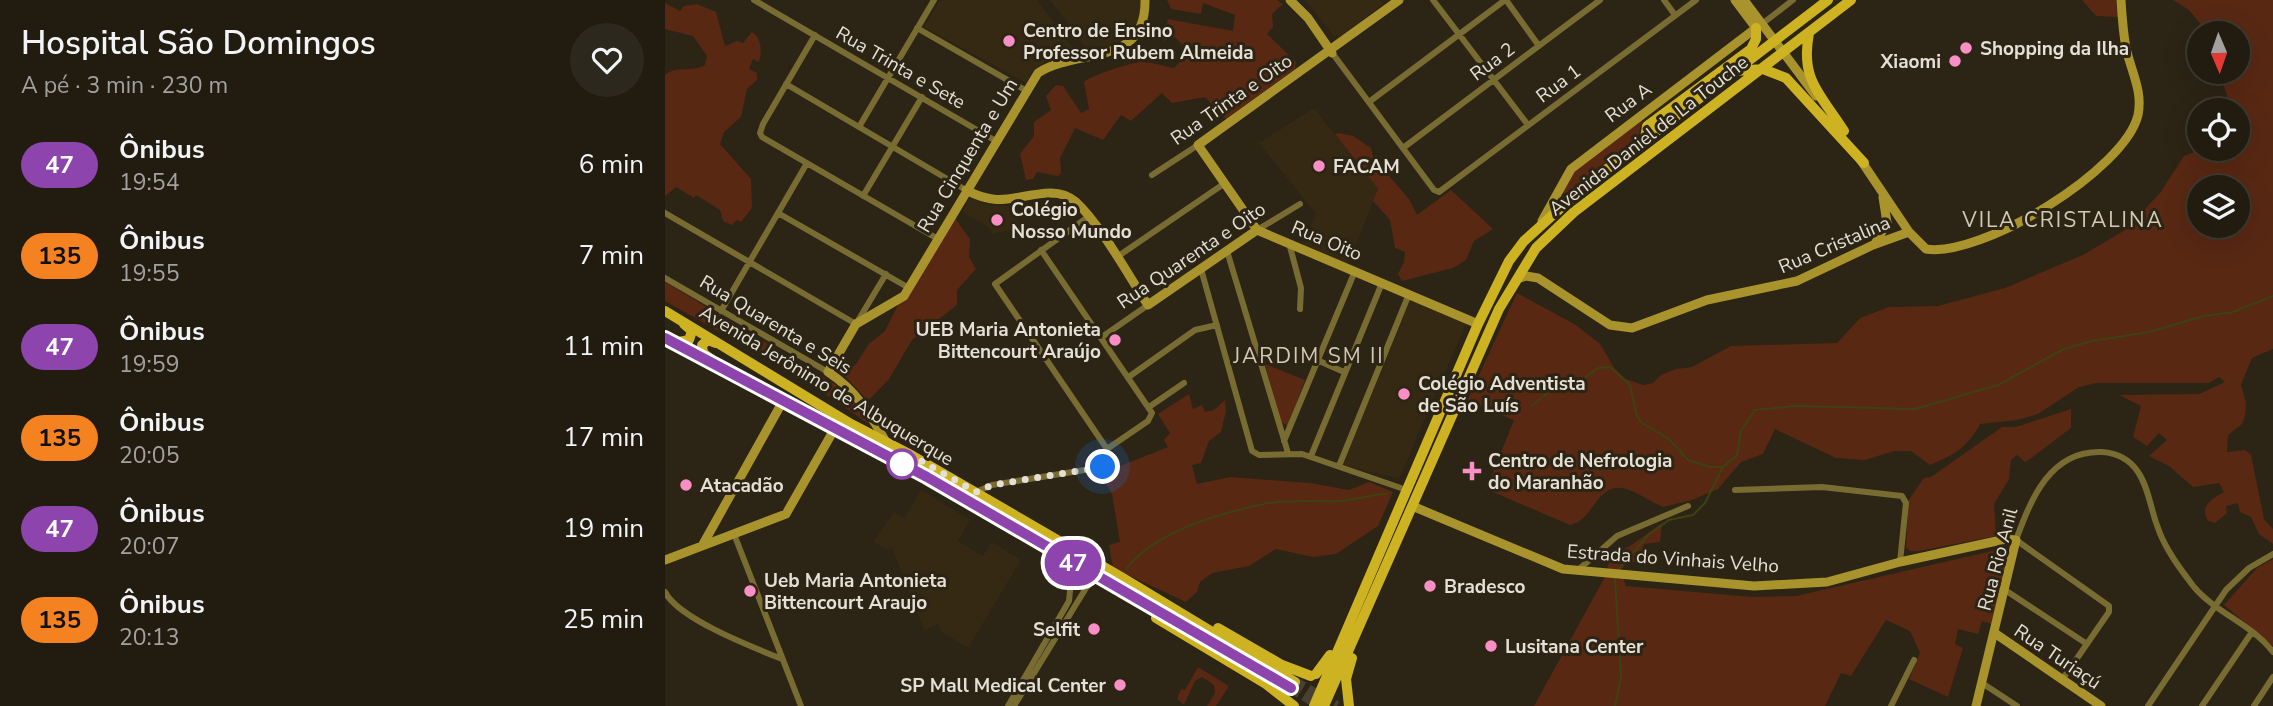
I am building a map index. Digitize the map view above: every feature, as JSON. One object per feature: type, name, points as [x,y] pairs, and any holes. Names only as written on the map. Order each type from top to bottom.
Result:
[{"type":"main road","name":"Avenida Daniel de La Touche","points":[[1324,706],[1403,513],[1443,404],[1478,324],[1510,261],[1541,222],[1828,0]]},
{"type":"main road","name":"Avenida Daniel de La Touche","points":[[1314,706],[1403,513],[1439,445],[1499,309],[1536,248],[1559,225],[1851,0]]},
{"type":"main road","points":[[1748,51],[1756,41],[1759,26]]},
{"type":"main road","points":[[1809,33],[1805,56],[1807,74],[1864,163]]},
{"type":"main road","points":[[1660,147],[1645,139],[1647,126],[1748,51],[1775,40]]},
{"type":"main road","points":[[1735,71],[1763,69],[1776,72],[1794,84],[1864,163]]},
{"type":"main road","points":[[665,312],[689,328],[692,333],[683,342],[665,337]]},
{"type":"main road","name":"Avenida Jerônimo de Albuquerque","points":[[665,312],[1123,578],[1293,685],[927,477],[665,337]]},
{"type":"main road","points":[[743,381],[706,356],[701,347],[704,342],[713,341],[746,358]]},
{"type":"main road","points":[[1097,576],[1172,629],[1266,684],[1295,706],[1298,688],[1329,655],[1401,488],[1443,404]]},
{"type":"main road","points":[[1348,697],[1351,660],[1417,508],[1439,445]]},
{"type":"main road","points":[[1123,578],[1181,606],[1283,665],[1313,675],[1330,675],[1358,706]]},
{"type":"street","name":"Rua Trinta e Sete","points":[[754,0],[996,141]]},
{"type":"street","points":[[859,127],[934,0]]},
{"type":"street","name":"Rua Cinquenta e Um","points":[[856,324],[894,303],[909,288],[1025,90],[1038,73],[1046,68],[1122,47],[1138,32],[1145,14],[1145,0]]},
{"type":"street","points":[[1290,0],[1334,50]]},
{"type":"street","points":[[1296,0],[1314,16],[1369,102],[1403,148]]},
{"type":"street","points":[[1334,50],[1399,0]]},
{"type":"street","points":[[1334,50],[1406,0]]},
{"type":"street","points":[[1433,0],[1528,125]]},
{"type":"street","points":[[1369,102],[1505,0],[1539,46]]},
{"type":"street","name":"Rua 2","points":[[1403,148],[1601,0]]},
{"type":"street","points":[[1664,0],[1675,15]]},
{"type":"street","name":"Rua 1","points":[[1403,148],[1434,190],[1441,192],[1696,0]]},
{"type":"street","points":[[1735,0],[1775,40],[1864,163],[1909,232]]},
{"type":"street","points":[[1744,0],[1759,26]]},
{"type":"street","name":"Rua A","points":[[1541,222],[1562,181],[1575,165],[1793,0]]},
{"type":"street","name":"Rua Cristalina","points":[[1515,280],[1526,276],[1538,278],[1610,325],[1632,328],[1707,300],[1797,281],[1873,245],[1909,232],[1922,247],[1933,250],[1968,244],[2009,228],[2071,190],[2124,142],[2135,125],[2140,96],[2125,42],[2121,0]]},
{"type":"street","points":[[917,28],[1025,90]]},
{"type":"street","points":[[815,35],[760,129],[766,140],[938,239]]},
{"type":"street","name":"Rua Trinta e Oito","points":[[1152,175],[1334,50]]},
{"type":"street","points":[[786,84],[981,198],[999,202],[1061,194],[1074,200],[1148,305]]},
{"type":"street","points":[[863,196],[922,97]]},
{"type":"street","points":[[1198,145],[1258,230]]},
{"type":"street","points":[[721,311],[807,163]]},
{"type":"street","points":[[1116,258],[1225,183]]},
{"type":"street","points":[[1873,245],[1883,234],[1887,223],[1879,186]]},
{"type":"street","name":"Rua Quarenta e Oito","points":[[1102,337],[1300,204]]},
{"type":"street","points":[[665,213],[856,324]]},
{"type":"street","points":[[778,213],[909,288]]},
{"type":"street","points":[[976,492],[992,485],[1103,467],[1108,463],[1108,452],[995,284],[1089,218]]},
{"type":"street","name":"Rua Oito","points":[[1258,230],[1478,324]]},
{"type":"street","points":[[1289,243],[1301,288],[1300,309]]},
{"type":"street","points":[[1041,250],[1130,376],[1150,410],[1148,421],[1108,452]]},
{"type":"street","points":[[1227,251],[1288,453]]},
{"type":"street","points":[[1201,269],[1254,454],[1288,453],[1311,456],[1401,488]]},
{"type":"street","points":[[1284,442],[1355,271]]},
{"type":"street","points":[[828,372],[886,274]]},
{"type":"street","name":"Rua Quarenta e Seis","points":[[665,278],[846,385],[865,404],[886,442]]},
{"type":"street","points":[[1311,456],[1382,283]]},
{"type":"street","points":[[1339,466],[1409,294]]},
{"type":"street","points":[[1130,376],[1195,330],[1217,325]]},
{"type":"street","points":[[1317,360],[1344,372]]},
{"type":"street","points":[[1150,410],[1184,383]]},
{"type":"street","points":[[702,546],[783,401]]},
{"type":"street","points":[[665,560],[786,514],[835,428]]},
{"type":"street","name":"Rua Rio Anil","points":[[1976,706],[1996,634],[2016,540],[2034,493],[2054,470],[2078,455],[2115,454],[2138,471],[2163,541],[2194,586],[2273,652]]},
{"type":"street","points":[[1735,490],[1822,487],[1902,496],[1906,509],[1900,562]]},
{"type":"street","points":[[1576,572],[1618,536],[1688,506]]},
{"type":"street","name":"Estrada do Vinhais Velho","points":[[1417,508],[1556,567],[1576,572],[1629,573],[1746,585],[1832,581],[1900,562],[2006,539],[2016,540]]},
{"type":"street","points":[[734,534],[801,706]]},
{"type":"street","points":[[2016,540],[2106,603],[2109,608],[2062,680]]},
{"type":"street","points":[[2148,706],[2216,604],[2243,573],[2273,554]]},
{"type":"street","points":[[1008,706],[1069,601],[1070,574],[1062,556]]},
{"type":"street","points":[[1014,706],[1086,588],[1097,576]]},
{"type":"street","points":[[2005,590],[2087,644]]},
{"type":"street","points":[[665,592],[675,606],[782,659]]},
{"type":"street","points":[[2202,706],[2252,632]]},
{"type":"street","name":"Rua Turiaçú","points":[[1996,634],[2101,706]]},
{"type":"street","points":[[1893,705],[1914,660]]},
{"type":"street","points":[[2254,706],[2273,677]]},
{"type":"street","points":[[1982,682],[2017,706]]},
{"type":"shaded area","name":"Centro de Ensino Professor Rubem Almeida","points":[[940,0],[1037,0],[1078,55],[1049,60],[1033,70],[1026,83],[924,27]]},
{"type":"shaded area","points":[[1050,0],[1140,0],[1140,16],[1131,33],[1118,44],[1089,52]]},
{"type":"shaded area","points":[[1167,0],[1277,0],[1283,4],[1272,14],[1273,27],[1267,34],[1296,62],[1295,69],[1226,119],[1205,97],[1172,103],[1162,93],[1131,121],[1121,115],[1103,140],[1075,128],[1060,158],[1061,173],[1058,176],[1037,172],[1033,179],[1026,180],[1020,154],[1034,136],[1034,122],[1051,110],[1046,96],[1056,85],[1063,86],[1081,113],[1089,109],[1084,82],[1087,80],[1110,70],[1141,62],[1174,68],[1189,52],[1175,37],[1163,41],[1168,19],[1233,31],[1235,15],[1203,3],[1201,14],[1171,9]]},
{"type":"shaded area","points":[[1305,0],[1380,0],[1383,4],[1341,36],[1334,36]]},
{"type":"shaded area","points":[[2082,0],[2116,0],[2118,17],[2096,16]]},
{"type":"shaded area","points":[[2173,0],[2273,0],[2273,349],[2252,358],[2241,385],[2246,403],[2245,416],[2242,424],[2228,435],[2227,452],[2245,450],[2251,455],[2264,519],[2273,529],[2273,544],[2259,534],[2251,517],[2240,512],[2238,503],[2226,506],[2227,513],[2215,523],[2208,521],[2206,507],[2211,500],[2224,492],[2219,483],[2193,487],[2169,466],[2149,456],[2167,440],[2159,433],[2147,446],[2133,437],[2141,406],[2119,395],[2199,394],[2225,382],[2219,377],[2209,383],[2096,383],[2079,387],[2038,414],[2017,420],[1980,424],[1971,439],[1959,449],[1930,465],[1911,451],[1894,451],[1865,460],[1836,458],[1775,429],[1763,454],[1741,462],[1718,489],[1692,500],[1663,507],[1627,489],[1613,489],[1600,497],[1584,517],[1570,525],[1486,489],[1514,420],[1467,401],[1517,293],[1576,325],[1600,344],[1615,369],[1626,379],[1643,385],[1653,383],[1661,375],[1676,369],[1692,367],[1731,346],[1837,343],[1860,318],[1889,307],[1938,306],[2005,288],[2083,255],[2125,230],[2160,193],[2184,156],[2187,155],[2187,161],[2250,161],[2250,98],[2228,98],[2223,84],[2251,84],[2251,21],[2198,21],[2189,10]]},
{"type":"shaded area","points":[[665,3],[680,11],[684,6],[697,4],[716,12],[725,46],[737,41],[743,43],[752,32],[759,41],[759,62],[753,59],[749,69],[757,73],[757,80],[747,89],[741,117],[724,132],[720,144],[751,179],[752,208],[741,222],[737,220],[732,225],[723,221],[720,210],[696,195],[694,198],[676,187],[665,196],[665,75],[674,70],[695,69],[705,65],[707,56],[693,36],[665,29]]},
{"type":"shaded area","name":"FACAM","points":[[1314,108],[1378,189],[1348,264],[1302,244],[1316,214],[1259,143]]},
{"type":"shaded area","points":[[1643,117],[1638,137],[1565,194],[1562,192],[1574,171]]},
{"type":"shaded area","points":[[1335,134],[1353,136],[1371,148],[1377,173],[1383,169],[1409,199],[1417,215],[1451,190],[1493,229],[1474,241],[1466,260],[1453,268],[1402,281],[1398,274],[1405,252],[1395,248],[1390,220],[1373,201],[1378,189]]},
{"type":"shaded area","name":"Colégio Nosso Mundo","points":[[970,197],[986,204],[1010,206],[1021,228],[992,234],[990,228],[962,212]]},
{"type":"shaded area","points":[[955,218],[970,239],[969,257],[976,269],[957,290],[957,305],[912,340],[889,379],[868,401],[843,374],[856,364],[869,344],[885,331],[898,305],[909,296]]},
{"type":"shaded area","points":[[665,282],[835,384],[858,405],[869,424],[773,358],[757,353],[665,301]]},
{"type":"shaded area","name":"Colégio Adventista de São Luís","points":[[1411,299],[1466,324],[1399,479],[1343,465]]},
{"type":"shaded area","points":[[1265,364],[1305,380],[1288,426],[1281,422]]},
{"type":"shaded area","points":[[1189,394],[1193,409],[1202,405],[1205,412],[1214,410],[1225,400],[1226,411],[1221,432],[1209,441],[1201,463],[1192,465],[1197,484],[1230,477],[1310,483],[1349,490],[1369,482],[1393,492],[1378,526],[1336,554],[1313,557],[1276,549],[1249,566],[1212,573],[1200,582],[1197,592],[1186,602],[1113,568],[1109,545],[1120,542],[1112,494],[1100,474],[1168,447],[1164,440],[1170,433],[1158,414]]},
{"type":"shaded area","points":[[2071,409],[2071,428],[2025,462],[2017,455],[2011,460],[2009,479],[1994,504],[1996,536],[1919,551],[1910,551],[1906,547],[1908,501],[1924,478],[1931,477],[2002,427],[2016,427]]},
{"type":"shaded area","points":[[921,490],[970,520],[958,541],[983,556],[992,542],[1021,560],[968,648],[942,632],[938,624],[924,630],[892,548],[886,549],[873,542],[894,512],[904,518]]},
{"type":"shaded area","points":[[1662,523],[1660,542],[1644,544],[1641,554],[1643,562],[1628,562],[1621,570],[1626,586],[1753,597],[1796,596],[2005,548],[2009,551],[1995,625],[1982,621],[1978,634],[1958,629],[1955,644],[1963,648],[1948,697],[1909,679],[1920,653],[1910,631],[1886,620],[1851,676],[1841,673],[1825,706],[1534,706],[1606,575],[1610,556],[1630,546]]},
{"type":"shaded area","points":[[2273,559],[2273,646],[2224,605],[2258,567]]},
{"type":"shaded area","points":[[1198,667],[1229,686],[1216,706],[1207,706],[1215,693],[1214,685],[1202,677],[1195,681],[1184,705],[1177,699],[1181,689],[1185,690]]},
{"type":"waterway","points":[[1618,570],[1648,535],[1669,520],[1693,515],[1705,503],[1723,467],[1737,455],[1741,431],[1755,410],[1796,406],[1915,409],[1998,385],[2064,349],[2092,341],[2149,332],[2204,316],[2233,312],[2273,296]]},
{"type":"waterway","points":[[1532,406],[1558,384],[1579,382],[1598,368],[1610,367],[1630,385],[1637,416],[1642,423],[1669,439],[1688,460],[1710,467],[1722,467]]},
{"type":"waterway","points":[[1126,569],[1153,544],[1189,526],[1228,513],[1273,502],[1339,501],[1387,494]]},
{"type":"waterway","points":[[1615,579],[1621,677],[1615,706]]},
{"type":"tunnel","points":[[1295,682],[1337,706]]},
{"type":"tunnel","points":[[1291,688],[1321,706]]},
{"type":"bus line","name":"47","points":[[665,338],[927,477],[1291,688]]},
{"type":"place","name":"Centro de Ensino Professor Rubem Almeida","points":[[1009,41]]},
{"type":"place","name":"Shopping da Ilha","points":[[1966,48]]},
{"type":"place","name":"Xiaomi","points":[[1955,61]]},
{"type":"place","name":"FACAM","points":[[1319,166]]},
{"type":"place","name":"Colégio Nosso Mundo","points":[[997,220]]},
{"type":"place","name":"UEB Maria Antonieta Bittencourt Araújo","points":[[1115,340]]},
{"type":"place","name":"Colégio Adventista de São Luís","points":[[1404,394]]},
{"type":"place","name":"Centro de Nefrologia do Maranhão","points":[[1472,471]]},
{"type":"place","name":"Atacadão","points":[[686,485]]},
{"type":"place","name":"Bradesco","points":[[1430,586]]},
{"type":"place","name":"Ueb Maria Antonieta Bittencourt Araujo","points":[[750,591]]},
{"type":"place","name":"Selfit","points":[[1094,629]]},
{"type":"place","name":"Lusitana Center","points":[[1491,646]]},
{"type":"place","name":"SP Mall Medical Center","points":[[1120,685]]},
{"type":"district","name":"VILA CRISTALINA","points":[[2063,220]]},
{"type":"district","name":"JARDIM SM II","points":[[1309,356]]},
{"type":"route","points":[[902,464],[911,455],[976,492],[992,485],[1103,467]]}]
